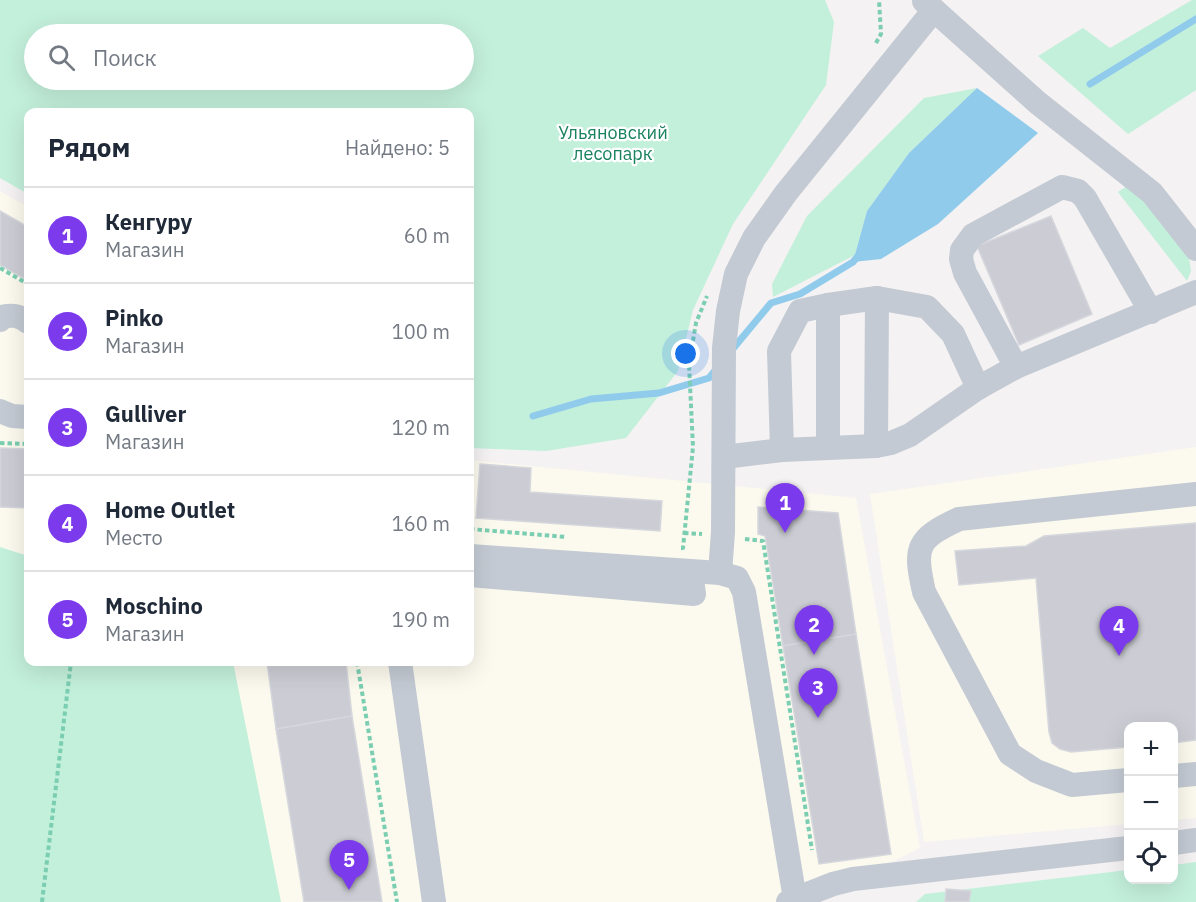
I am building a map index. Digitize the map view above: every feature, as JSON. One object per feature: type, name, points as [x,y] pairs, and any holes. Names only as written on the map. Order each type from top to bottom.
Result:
[{"type":"street","points":[[720,573],[723,532],[724,348],[728,310],[736,273],[754,238],[786,193],[929,5],[1038,102],[1152,193],[1196,249]]},
{"type":"street","points":[[1016,367],[964,273],[962,250],[973,235],[1062,187],[1077,191],[1085,198],[1151,312]]},
{"type":"street","points":[[724,457],[782,450],[876,446],[891,443],[910,435],[978,388],[1016,367],[1151,312],[1196,291]]},
{"type":"street","points":[[876,446],[877,298]]},
{"type":"street","points":[[782,450],[779,351],[800,311],[877,298],[927,307],[953,334],[978,388]]},
{"type":"street","points":[[828,305],[828,447]]},
{"type":"street","points":[[0,320],[10,315],[24,319]]},
{"type":"street","points":[[0,411],[12,416],[24,417]]},
{"type":"street","points":[[1124,780],[1072,785],[1036,771],[1010,754],[924,592],[918,566],[921,544],[935,530],[958,519],[1196,494]]},
{"type":"street","points":[[478,566],[642,579],[691,572],[720,573],[737,578],[744,592],[792,901],[833,884],[853,879],[1124,848]]},
{"type":"street","points":[[401,666],[434,902]]},
{"type":"street","points":[[1178,776],[1196,774]]},
{"type":"street","points":[[1178,842],[1196,840]]},
{"type":"path","points":[[0,268],[24,282]]},
{"type":"path","points":[[0,443],[24,444]]},
{"type":"path","points":[[42,902],[71,666]]},
{"type":"path","points":[[358,666],[397,902]]},
{"type":"shaded area","points":[[0,191],[24,205],[24,666],[474,666],[474,460],[856,498],[920,848],[811,902],[0,902]]},
{"type":"shaded area","points":[[1196,447],[1196,818],[1178,820],[1178,722],[1124,722],[1124,824],[924,842],[870,494]]},
{"type":"green space","name":"Ульяновский лесопарк","points":[[0,0],[825,0],[834,22],[826,85],[733,224],[693,310],[678,371],[626,438],[546,451],[474,448],[474,108],[24,108],[24,192],[0,178]]},
{"type":"green space","points":[[1192,0],[1196,0],[1196,90],[1128,134],[1038,56],[1083,28],[1110,48]]},
{"type":"green space","points":[[977,88],[909,153],[867,211],[855,255],[773,297],[772,284],[807,216],[924,98]]},
{"type":"green space","points":[[1130,184],[1189,258],[1191,271],[1187,281],[1118,192]]},
{"type":"green space","points":[[0,547],[24,555],[24,666],[234,666],[281,902],[0,902]]},
{"type":"green space","points":[[1196,862],[1196,902],[916,902],[925,894],[1124,870],[1124,884],[1178,884],[1178,864]]},
{"type":"water","points":[[977,88],[1038,133],[938,224],[881,259],[853,262],[867,211],[909,153]]},
{"type":"building","points":[[0,211],[24,225],[24,279],[0,265]]},
{"type":"building","points":[[1051,216],[1092,314],[1019,345],[977,246]]},
{"type":"building","points":[[0,448],[24,449],[24,508],[0,507]]},
{"type":"building","points":[[480,464],[531,468],[530,492],[662,501],[660,531],[476,518]]},
{"type":"building","points":[[758,507],[838,513],[856,634],[783,646],[765,536],[758,534]]},
{"type":"building","points":[[1196,523],[1196,740],[1178,742],[1178,722],[1124,722],[1124,747],[1071,752],[1060,749],[1052,743],[1049,732],[1036,578],[959,585],[955,551],[1026,546],[1044,536]]},
{"type":"building","points":[[856,634],[891,854],[819,864],[783,646]]},
{"type":"building","points":[[268,666],[346,666],[352,716],[276,729]]},
{"type":"building","points":[[352,716],[382,902],[304,902],[276,729]]},
{"type":"building","points":[[946,889],[971,891],[969,902],[945,902]]},
{"type":"waterway","points":[[1090,84],[1196,19]]},
{"type":"waterway","points":[[731,351],[771,303],[800,294],[853,262],[858,256]]},
{"type":"waterway","points":[[533,416],[591,399],[659,393],[709,378],[718,367]]},
{"type":"place","name":"Кенгуру","points":[[785,533]]},
{"type":"place","name":"Pinko","points":[[814,655]]},
{"type":"place","name":"Home Outlet","points":[[1119,656]]},
{"type":"place","name":"Gulliver","points":[[818,718]]},
{"type":"place","name":"Moschino","points":[[349,890]]}]
